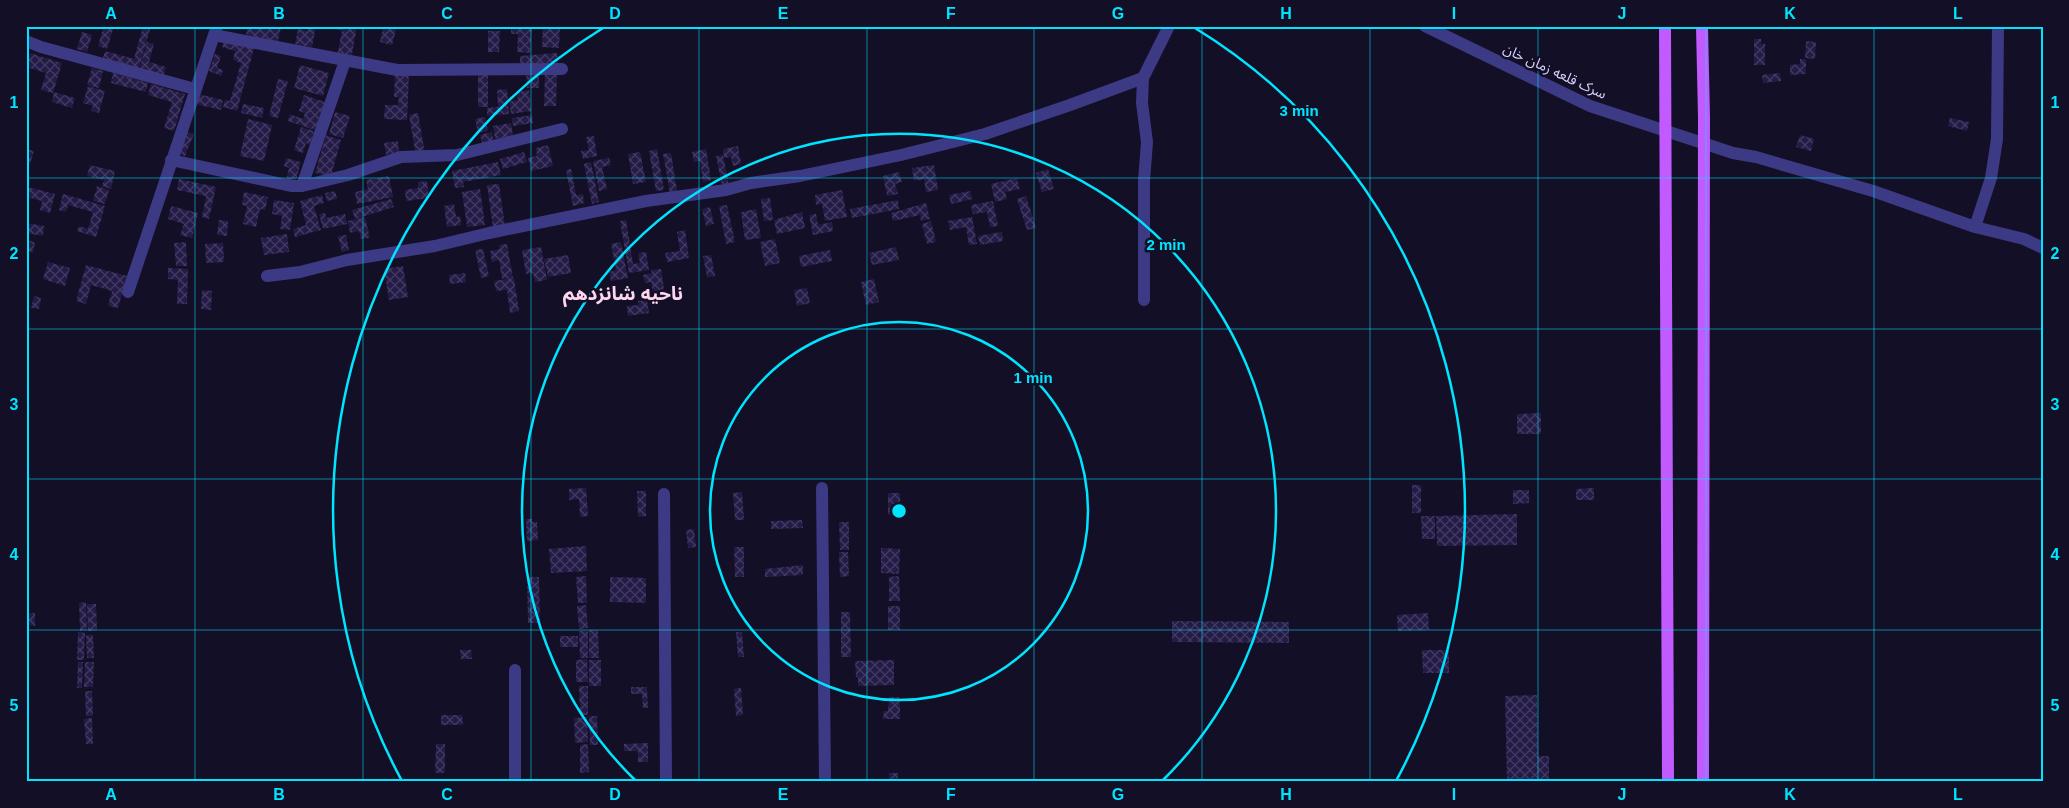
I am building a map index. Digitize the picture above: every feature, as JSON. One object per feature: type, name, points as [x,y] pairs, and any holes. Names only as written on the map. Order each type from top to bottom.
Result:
[{"type":"main road","points":[[1665,26],[1668,782]]},
{"type":"main road","points":[[1702,26],[1704,144],[1703,782]]},
{"type":"street","points":[[1144,300],[1144,182],[1147,142],[1142,103],[1143,78],[1169,26]]},
{"type":"street","name":"سرک قلعه زمان خان","points":[[1425,26],[1590,106],[1704,144],[1873,191],[1975,227],[2024,239],[2043,248]]},
{"type":"street","points":[[1975,227],[1991,178],[1997,139],[1998,26]]},
{"type":"street","points":[[128,292],[216,30],[345,61],[397,70],[562,68]]},
{"type":"street","points":[[26,41],[41,47],[195,89]]},
{"type":"street","points":[[302,186],[345,61]]},
{"type":"street","points":[[267,276],[300,272],[347,260],[435,246],[646,201],[726,190],[752,183],[800,176],[901,155],[985,134],[1070,106],[1143,78]]},
{"type":"street","points":[[171,160],[291,186],[302,186],[401,157],[457,155],[562,129]]},
{"type":"street","points":[[822,488],[826,782]]},
{"type":"street","points":[[664,494],[666,782]]},
{"type":"street","points":[[515,670],[515,782]]},
{"type":"building","points":[[102,26],[114,26],[107,49],[98,46],[103,29]]},
{"type":"building","points":[[143,26],[151,26],[138,71],[102,61],[105,51],[134,59]]},
{"type":"building","points":[[248,26],[262,29],[263,26],[281,26],[278,42],[246,35]]},
{"type":"building","points":[[308,26],[316,26],[312,47],[295,44],[298,29],[307,31]]},
{"type":"building","points":[[336,26],[357,26],[351,60],[337,57],[342,30],[335,29]]},
{"type":"building","points":[[379,26],[397,26],[392,45],[380,42],[383,28]]},
{"type":"building","points":[[511,26],[532,26],[530,53],[517,52],[518,34],[511,34]]},
{"type":"building","points":[[543,26],[560,26],[559,48],[542,47]]},
{"type":"building","points":[[488,31],[500,31],[499,52],[488,52]]},
{"type":"building","points":[[82,32],[92,35],[87,52],[77,49]]},
{"type":"building","points":[[1754,39],[1761,39],[1761,44],[1765,44],[1765,65],[1754,65]]},
{"type":"building","points":[[1806,41],[1816,42],[1815,59],[1805,58]]},
{"type":"building","points":[[147,42],[154,44],[149,62],[166,67],[163,77],[139,70]]},
{"type":"building","points":[[224,42],[254,48],[237,111],[223,107],[225,100],[230,101],[241,63],[233,60],[235,51],[222,47]]},
{"type":"building","points":[[30,53],[62,63],[53,93],[41,90],[46,73],[26,67]]},
{"type":"building","points":[[557,53],[558,62],[520,65],[520,56]]},
{"type":"building","points":[[215,54],[221,56],[217,68],[223,70],[221,76],[209,71]]},
{"type":"building","points":[[1800,59],[1806,59],[1806,74],[1790,75],[1790,65],[1800,64]]},
{"type":"building","points":[[300,65],[329,73],[323,96],[294,88]]},
{"type":"building","points":[[92,68],[103,71],[99,88],[87,85]]},
{"type":"building","points":[[526,72],[539,72],[539,88],[527,88]]},
{"type":"building","points":[[545,72],[557,73],[556,106],[544,106]]},
{"type":"building","points":[[113,73],[148,83],[146,92],[111,83]]},
{"type":"building","points":[[395,73],[409,73],[407,120],[384,119],[385,105],[398,105],[399,97],[394,97]]},
{"type":"building","points":[[478,73],[488,73],[488,107],[478,107]]},
{"type":"building","points":[[1780,73],[1781,81],[1763,83],[1762,75]]},
{"type":"building","points":[[278,79],[288,81],[278,118],[269,116]]},
{"type":"building","points":[[151,84],[185,94],[174,131],[164,128],[172,102],[148,95]]},
{"type":"building","points":[[88,86],[105,91],[99,113],[91,111],[93,106],[83,103]]},
{"type":"building","points":[[507,89],[509,114],[487,116],[487,108],[498,107],[497,90]]},
{"type":"building","points":[[529,90],[531,111],[511,114],[509,101],[518,100],[517,92]]},
{"type":"building","points":[[54,92],[75,98],[72,108],[52,102]]},
{"type":"building","points":[[198,94],[223,100],[221,110],[196,104]]},
{"type":"building","points":[[304,95],[325,102],[315,130],[288,121],[290,114],[303,119],[305,113],[299,111]]},
{"type":"building","points":[[243,104],[264,108],[262,118],[241,113]]},
{"type":"building","points":[[335,112],[350,116],[343,138],[329,134]]},
{"type":"building","points":[[418,113],[425,154],[416,156],[409,115]]},
{"type":"building","points":[[532,115],[533,123],[513,126],[512,118]]},
{"type":"building","points":[[485,117],[488,131],[478,133],[475,119]]},
{"type":"building","points":[[1950,118],[1969,122],[1967,131],[1948,126]]},
{"type":"building","points":[[248,119],[272,125],[264,161],[240,156]]},
{"type":"building","points":[[511,123],[513,136],[495,139],[493,126]]},
{"type":"building","points":[[301,127],[314,131],[310,145],[306,143],[303,153],[294,150]]},
{"type":"building","points":[[183,131],[194,134],[185,156],[176,153]]},
{"type":"building","points":[[492,132],[494,143],[483,146],[480,135]]},
{"type":"building","points":[[326,135],[341,140],[331,176],[315,173]]},
{"type":"building","points":[[1800,135],[1814,139],[1811,151],[1796,147]]},
{"type":"building","points":[[594,136],[597,156],[583,159],[581,151],[589,150],[586,137]]},
{"type":"building","points":[[398,141],[399,153],[386,155],[384,143]]},
{"type":"building","points":[[548,145],[553,166],[531,171],[528,158],[537,156],[536,148]]},
{"type":"building","points":[[738,146],[741,164],[733,166],[731,157],[724,158],[723,149]]},
{"type":"building","points":[[26,149],[34,151],[27,174],[26,174]]},
{"type":"building","points":[[657,149],[664,190],[656,191],[649,151]]},
{"type":"building","points":[[706,149],[711,180],[703,182],[700,161],[694,162],[692,152]]},
{"type":"building","points":[[524,152],[527,162],[503,169],[500,159]]},
{"type":"building","points":[[640,152],[646,182],[633,184],[628,154]]},
{"type":"building","points":[[671,153],[677,191],[670,193],[663,154]]},
{"type":"building","points":[[723,155],[729,185],[722,186],[716,156]]},
{"type":"building","points":[[286,158],[301,162],[295,183],[286,180],[289,168],[284,166]]},
{"type":"building","points":[[609,158],[611,165],[602,167],[607,189],[599,191],[593,161]]},
{"type":"building","points":[[498,162],[501,175],[463,182],[464,187],[455,188],[452,171]]},
{"type":"building","points":[[591,162],[599,202],[592,204],[584,164]]},
{"type":"building","points":[[90,165],[115,171],[111,189],[102,186],[104,180],[87,176]]},
{"type":"building","points":[[934,165],[938,190],[926,192],[924,179],[914,181],[912,168]]},
{"type":"building","points":[[571,169],[576,195],[583,194],[584,203],[573,206],[566,170]]},
{"type":"building","points":[[1048,169],[1054,189],[1042,192],[1036,173]]},
{"type":"building","points":[[899,172],[902,182],[895,184],[898,194],[887,196],[883,176]]},
{"type":"building","points":[[389,176],[393,197],[357,204],[355,192],[368,189],[366,180]]},
{"type":"building","points":[[1017,178],[1020,189],[1005,192],[1007,199],[995,202],[991,184]]},
{"type":"building","points":[[179,179],[216,187],[209,219],[202,217],[206,196],[177,190]]},
{"type":"building","points":[[427,181],[429,198],[406,201],[405,190],[418,188],[418,182]]},
{"type":"building","points":[[499,184],[505,226],[493,228],[487,185]]},
{"type":"building","points":[[97,186],[109,190],[105,204],[93,201]]},
{"type":"building","points":[[28,187],[55,194],[50,213],[40,210],[42,201],[26,197]]},
{"type":"building","points":[[480,189],[485,225],[467,227],[462,192]]},
{"type":"building","points":[[842,190],[847,217],[825,221],[822,204],[816,205],[815,195]]},
{"type":"building","points":[[335,191],[337,199],[327,201],[325,193]]},
{"type":"building","points":[[970,191],[972,199],[951,204],[949,195]]},
{"type":"building","points":[[244,192],[268,197],[265,210],[260,209],[256,227],[243,224],[247,206],[242,205]]},
{"type":"building","points":[[63,194],[105,206],[96,237],[77,231],[79,226],[88,229],[93,212],[68,205],[66,212],[59,210]]},
{"type":"building","points":[[322,195],[324,203],[314,206],[321,230],[295,237],[293,229],[306,225],[300,201]]},
{"type":"building","points":[[1026,196],[1036,228],[1027,230],[1017,199]]},
{"type":"building","points":[[770,198],[773,220],[764,221],[761,199]]},
{"type":"building","points":[[391,199],[394,207],[355,219],[352,210]]},
{"type":"building","points":[[274,200],[294,203],[290,230],[280,229],[282,216],[272,214]]},
{"type":"building","points":[[898,200],[899,209],[852,218],[850,209]]},
{"type":"building","points":[[993,201],[998,226],[990,227],[987,212],[973,214],[971,205]]},
{"type":"building","points":[[926,203],[930,219],[921,221],[920,215],[893,221],[891,213]]},
{"type":"building","points":[[454,204],[456,217],[460,216],[461,225],[447,227],[444,206]]},
{"type":"building","points":[[727,205],[735,242],[726,244],[719,206]]},
{"type":"building","points":[[171,206],[198,213],[192,238],[180,235],[184,224],[168,219]]},
{"type":"building","points":[[710,207],[714,224],[706,226],[702,209]]},
{"type":"building","points":[[756,209],[761,238],[745,240],[741,212]]},
{"type":"building","points":[[802,212],[805,228],[777,234],[774,220]]},
{"type":"building","points":[[325,213],[326,218],[345,214],[347,224],[323,229],[319,214]]},
{"type":"building","points":[[816,214],[818,225],[832,222],[833,231],[813,235],[809,215]]},
{"type":"building","points":[[365,217],[370,238],[361,239],[359,231],[350,233],[348,221]]},
{"type":"building","points":[[972,217],[977,244],[969,245],[966,227],[950,230],[948,221]]},
{"type":"building","points":[[219,220],[228,221],[227,236],[217,235]]},
{"type":"building","points":[[626,220],[633,264],[640,263],[638,253],[646,252],[649,270],[629,273],[620,221]]},
{"type":"building","points":[[931,221],[936,242],[927,244],[922,224]]},
{"type":"building","points":[[26,223],[44,226],[43,236],[26,233]]},
{"type":"building","points":[[685,230],[689,258],[667,262],[665,253],[680,251],[677,232]]},
{"type":"building","points":[[1002,232],[1003,241],[980,245],[978,236]]},
{"type":"building","points":[[287,234],[289,252],[264,255],[261,238]]},
{"type":"building","points":[[346,235],[349,250],[342,252],[338,236]]},
{"type":"building","points":[[775,239],[780,263],[765,266],[760,242]]},
{"type":"building","points":[[26,240],[35,242],[33,252],[26,251]]},
{"type":"building","points":[[186,242],[187,266],[176,266],[174,243]]},
{"type":"building","points":[[621,242],[628,278],[611,281],[609,272],[616,270],[611,244]]},
{"type":"building","points":[[223,243],[224,262],[206,263],[205,244]]},
{"type":"building","points":[[507,244],[513,278],[502,279],[499,260],[492,262],[490,251],[500,249],[499,245]]},
{"type":"building","points":[[541,247],[547,280],[535,282],[533,273],[526,274],[522,250]]},
{"type":"building","points":[[896,247],[899,260],[872,265],[869,253]]},
{"type":"building","points":[[483,249],[489,276],[481,278],[475,250]]},
{"type":"building","points":[[830,250],[832,261],[801,267],[799,256]]},
{"type":"building","points":[[568,255],[571,273],[548,277],[544,259]]},
{"type":"building","points":[[711,255],[715,276],[707,277],[703,256]]},
{"type":"building","points":[[48,262],[70,268],[65,286],[43,279]]},
{"type":"building","points":[[86,265],[127,276],[118,308],[108,306],[112,291],[91,285],[86,304],[76,301]]},
{"type":"building","points":[[403,266],[408,297],[389,300],[384,269]]},
{"type":"building","points":[[168,268],[188,269],[187,304],[177,304],[178,280],[168,279]]},
{"type":"building","points":[[661,269],[665,296],[654,298],[651,282],[645,283],[643,275],[652,273],[651,270]]},
{"type":"building","points":[[465,273],[466,282],[450,284],[449,275]]},
{"type":"building","points":[[514,278],[519,311],[510,313],[507,290],[496,291],[494,281]]},
{"type":"building","points":[[874,279],[879,302],[866,305],[861,282]]},
{"type":"building","points":[[807,288],[810,303],[797,306],[794,290]]},
{"type":"building","points":[[202,290],[212,291],[211,310],[201,309]]},
{"type":"building","points":[[34,296],[41,298],[39,309],[31,308]]},
{"type":"building","points":[[647,300],[649,313],[628,316],[627,306],[639,305],[638,301]]},
{"type":"building","points":[[1541,413],[1541,434],[1517,434],[1517,414]]},
{"type":"building","points":[[1412,485],[1421,485],[1421,513],[1412,513]]},
{"type":"building","points":[[586,488],[588,516],[580,517],[579,499],[569,500],[569,489]]},
{"type":"building","points":[[1594,488],[1594,500],[1576,500],[1576,489]]},
{"type":"building","points":[[1513,490],[1529,490],[1529,503],[1513,504]]},
{"type":"building","points":[[637,491],[646,491],[646,516],[638,517]]},
{"type":"building","points":[[742,492],[744,520],[735,520],[733,493]]},
{"type":"building","points":[[888,493],[900,493],[900,515],[888,515]]},
{"type":"building","points":[[1517,514],[1517,545],[1437,546],[1436,516]]},
{"type":"building","points":[[1421,516],[1435,516],[1435,539],[1422,539]]},
{"type":"building","points":[[526,519],[532,519],[532,522],[537,522],[538,540],[527,541]]},
{"type":"building","points":[[802,520],[803,528],[771,529],[771,521]]},
{"type":"building","points":[[839,522],[849,522],[849,550],[840,550]]},
{"type":"building","points":[[694,529],[696,547],[688,548],[686,530]]},
{"type":"building","points":[[586,546],[587,571],[551,573],[549,549]]},
{"type":"building","points":[[734,547],[744,547],[744,577],[735,577]]},
{"type":"building","points":[[881,548],[900,549],[899,574],[881,573]]},
{"type":"building","points":[[839,552],[848,552],[849,576],[840,577]]},
{"type":"building","points":[[803,565],[803,575],[765,577],[765,569]]},
{"type":"building","points":[[586,576],[587,603],[578,603],[576,577]]},
{"type":"building","points":[[899,576],[900,601],[889,601],[889,577]]},
{"type":"building","points":[[527,577],[539,577],[540,623],[528,623]]},
{"type":"building","points":[[610,577],[646,578],[646,603],[610,602]]},
{"type":"building","points":[[86,602],[87,631],[80,631],[79,603]]},
{"type":"building","points":[[87,604],[96,604],[97,631],[88,631]]},
{"type":"building","points":[[586,605],[588,628],[579,629],[577,606]]},
{"type":"building","points":[[888,606],[900,606],[900,630],[888,630]]},
{"type":"building","points":[[841,612],[850,612],[851,657],[841,657]]},
{"type":"building","points":[[29,613],[35,613],[35,626],[29,625]]},
{"type":"building","points":[[1428,613],[1429,630],[1398,631],[1397,615]]},
{"type":"building","points":[[1172,621],[1289,622],[1289,643],[1172,642]]},
{"type":"building","points":[[589,630],[598,630],[599,658],[589,658]]},
{"type":"building","points":[[579,631],[588,631],[588,658],[580,658]]},
{"type":"building","points":[[78,632],[85,633],[84,660],[77,660]]},
{"type":"building","points":[[736,632],[742,632],[744,657],[738,657]]},
{"type":"building","points":[[86,635],[93,635],[94,658],[87,658]]},
{"type":"building","points":[[560,636],[578,636],[578,647],[560,647]]},
{"type":"building","points":[[460,650],[471,650],[472,659],[461,659]]},
{"type":"building","points":[[1422,650],[1449,650],[1449,673],[1423,673]]},
{"type":"building","points":[[587,659],[588,682],[576,682],[576,660]]},
{"type":"building","points":[[589,660],[601,660],[601,686],[589,686]]},
{"type":"building","points":[[894,660],[894,685],[858,686],[855,661]]},
{"type":"building","points":[[78,662],[83,662],[82,688],[77,688]]},
{"type":"building","points":[[85,662],[94,662],[93,687],[84,687]]},
{"type":"building","points":[[579,686],[588,686],[588,715],[580,715]]},
{"type":"building","points":[[631,687],[647,687],[648,708],[643,708],[642,694],[631,694]]},
{"type":"building","points":[[741,688],[743,715],[736,716],[734,689]]},
{"type":"building","points":[[85,691],[92,691],[93,716],[86,716]]},
{"type":"building","points":[[1537,695],[1538,756],[1549,756],[1549,782],[1507,782],[1505,696]]},
{"type":"building","points":[[889,697],[900,697],[900,719],[883,719],[884,711],[888,711]]},
{"type":"building","points":[[441,715],[462,715],[463,725],[441,725]]},
{"type":"building","points":[[589,716],[597,716],[598,745],[590,745]]},
{"type":"building","points":[[587,717],[588,742],[575,743],[574,718]]},
{"type":"building","points":[[92,718],[93,744],[86,744],[84,719]]},
{"type":"building","points":[[648,743],[648,762],[638,762],[638,751],[624,751],[624,744]]},
{"type":"building","points":[[436,744],[445,744],[445,773],[435,773]]},
{"type":"building","points":[[588,744],[589,772],[580,773],[580,745]]},
{"type":"building","points":[[889,773],[898,773],[898,782],[889,782]]},
{"type":"district","name":"ناحیه شانزدهم","points":[[623,293]]}]
